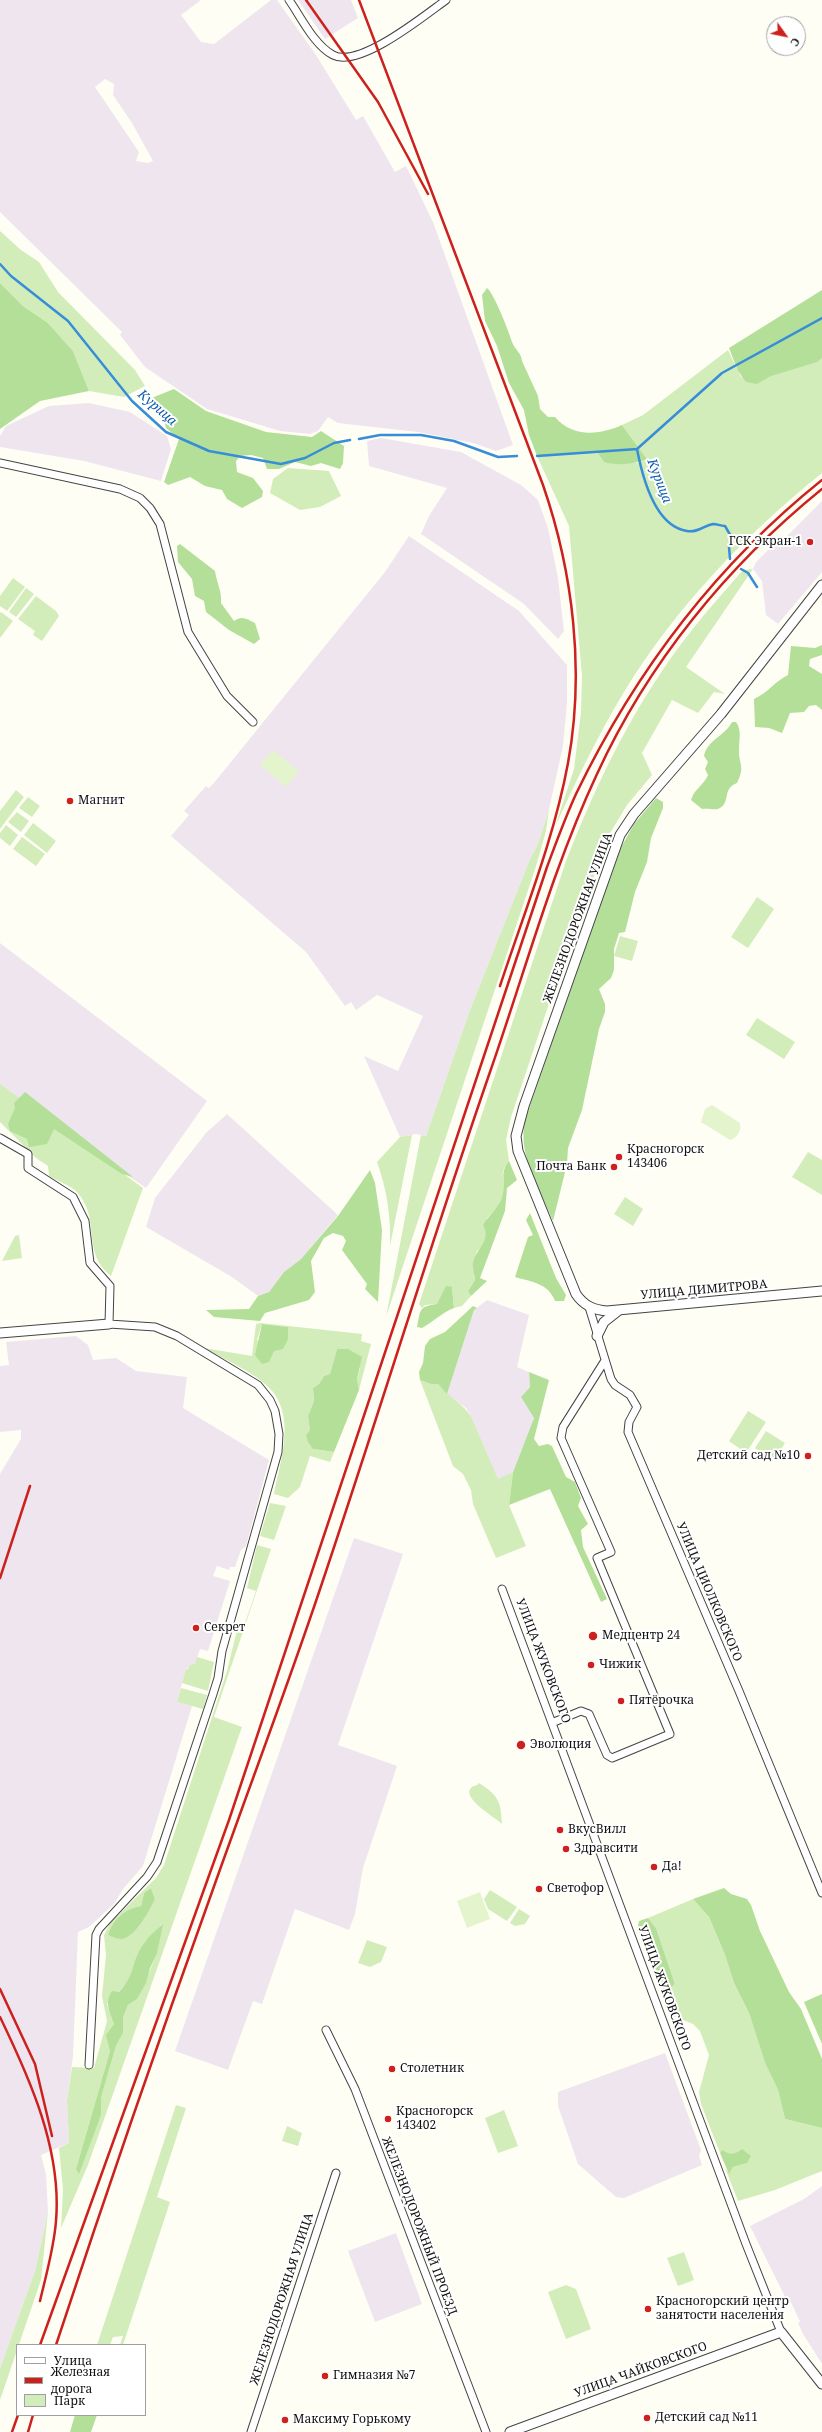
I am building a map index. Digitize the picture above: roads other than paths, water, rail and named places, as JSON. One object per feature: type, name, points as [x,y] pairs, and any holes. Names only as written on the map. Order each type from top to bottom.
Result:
[{"type":"street","points":[[289,0],[322,46],[333,55],[347,58],[390,40],[446,0]]},
{"type":"street","points":[[0,463],[120,489],[140,498],[150,508],[160,524],[188,632],[227,696],[253,722]]},
{"type":"street","name":"ЖЕЛЕЗНОДОРОЖНАЯ УЛИЦА","points":[[589,1307],[576,1294],[518,1151],[516,1136],[524,1106],[609,862],[623,830],[642,804],[728,705],[822,585]]},
{"type":"street","points":[[0,1138],[28,1154],[28,1168],[73,1197],[85,1221],[90,1263],[110,1286],[109,1324]]},
{"type":"street","name":"УЛИЦА ДИМИТРОВА","points":[[589,1307],[600,1310],[620,1310],[822,1291]]},
{"type":"street","name":"УЛИЦА ЦИОЛКОВСКОГО","points":[[589,1307],[604,1362],[615,1385],[635,1401],[637,1408],[629,1422],[628,1432],[739,1691],[822,1894]]},
{"type":"street","points":[[597,1336],[604,1322],[620,1310]]},
{"type":"street","points":[[0,1333],[109,1324],[139,1325],[167,1331],[249,1379],[264,1391],[270,1400],[278,1422],[278,1452],[222,1652],[218,1678],[162,1848],[157,1862],[147,1877],[96,1935],[89,2065]]},
{"type":"street","points":[[554,1722],[581,1711],[589,1714],[607,1755],[612,1758],[670,1734],[597,1558],[611,1552],[561,1438],[563,1427],[604,1362]]},
{"type":"street","name":"УЛИЦА ЖУКОВСКОГО","points":[[502,1589],[554,1722],[746,2244],[780,2332],[822,2384]]},
{"type":"street","name":"ЖЕЛЕЗНОДОРОЖНЫЙ ПРОЕЗД","points":[[326,2030],[355,2089],[486,2432]]},
{"type":"street","name":"ЖЕЛЕЗНОДОРОЖНАЯ УЛИЦА","points":[[251,2432],[336,2173]]},
{"type":"street","name":"УЛИЦА ЧАЙКОВСКОГО","points":[[510,2432],[780,2332]]},
{"type":"waterway","name":"Курица","points":[[0,264],[11,276],[68,321],[132,401],[166,432],[209,451],[281,464],[305,458],[334,443],[350,440]]},
{"type":"waterway","points":[[637,449],[722,373],[822,318]]},
{"type":"waterway","name":"Курица","points":[[359,439],[380,435],[421,435],[454,441],[498,457],[517,456]]},
{"type":"waterway","name":"Курица","points":[[637,449],[646,485],[658,510],[666,520],[676,527],[687,531],[697,530],[713,524],[725,526],[732,538],[729,547],[730,559]]},
{"type":"waterway","name":"Курица","points":[[537,456],[637,449]]},
{"type":"waterway","name":"Курица","points":[[741,569],[748,573],[757,587]]},
{"type":"railway","points":[[306,0],[378,102],[428,194]]},
{"type":"railway","points":[[359,0],[543,485],[562,552],[569,587],[573,622],[575,693],[573,728],[568,763],[547,848],[500,986]]},
{"type":"railway","points":[[40,2344],[229,1820],[547,867],[568,812],[599,749],[624,705],[681,623],[747,548],[783,513],[822,480]]},
{"type":"railway","points":[[56,2344],[152,2061],[315,1604],[467,1138],[553,884],[581,810],[617,733],[640,693],[693,619],[754,550],[822,489]]},
{"type":"railway","points":[[0,1578],[30,1486]]},
{"type":"railway","points":[[0,1989],[35,2064],[52,2136]]},
{"type":"railway","points":[[0,2017],[22,2065],[42,2116],[54,2168],[57,2194],[54,2241],[40,2301]]},
{"type":"railway","points":[[12,2432],[18,2416]]},
{"type":"railway","points":[[28,2432],[33,2416]]},
{"type":"place","name":"ГСК Экран-1","points":[[810,542]]},
{"type":"place","name":"Магнит","points":[[70,801]]},
{"type":"place","name":"Красногорск 143406","points":[[619,1157]]},
{"type":"place","name":"Почта Банк","points":[[614,1167]]},
{"type":"place","name":"Детский сад №10","points":[[808,1456]]},
{"type":"place","name":"Секрет","points":[[196,1628]]},
{"type":"place","name":"Медцентр 24","points":[[593,1636]]},
{"type":"place","name":"Чижик","points":[[591,1665]]},
{"type":"place","name":"Пятёрочка","points":[[621,1701]]},
{"type":"place","name":"Эволюция","points":[[521,1745]]},
{"type":"place","name":"ВкусВилл","points":[[560,1830]]},
{"type":"place","name":"Здравсити","points":[[566,1849]]},
{"type":"place","name":"Да!","points":[[654,1867]]},
{"type":"place","name":"Светофор","points":[[539,1889]]},
{"type":"place","name":"Столетник","points":[[392,2069]]},
{"type":"place","name":"Красногорск 143402","points":[[388,2119]]},
{"type":"place","name":"Красногорский центр занятости населения","points":[[648,2309]]},
{"type":"place","name":"Гимназия №7","points":[[325,2376]]},
{"type":"place","name":"Детский сад №11","points":[[647,2418]]},
{"type":"place","name":"Максиму Горькому","points":[[285,2420]]}]
